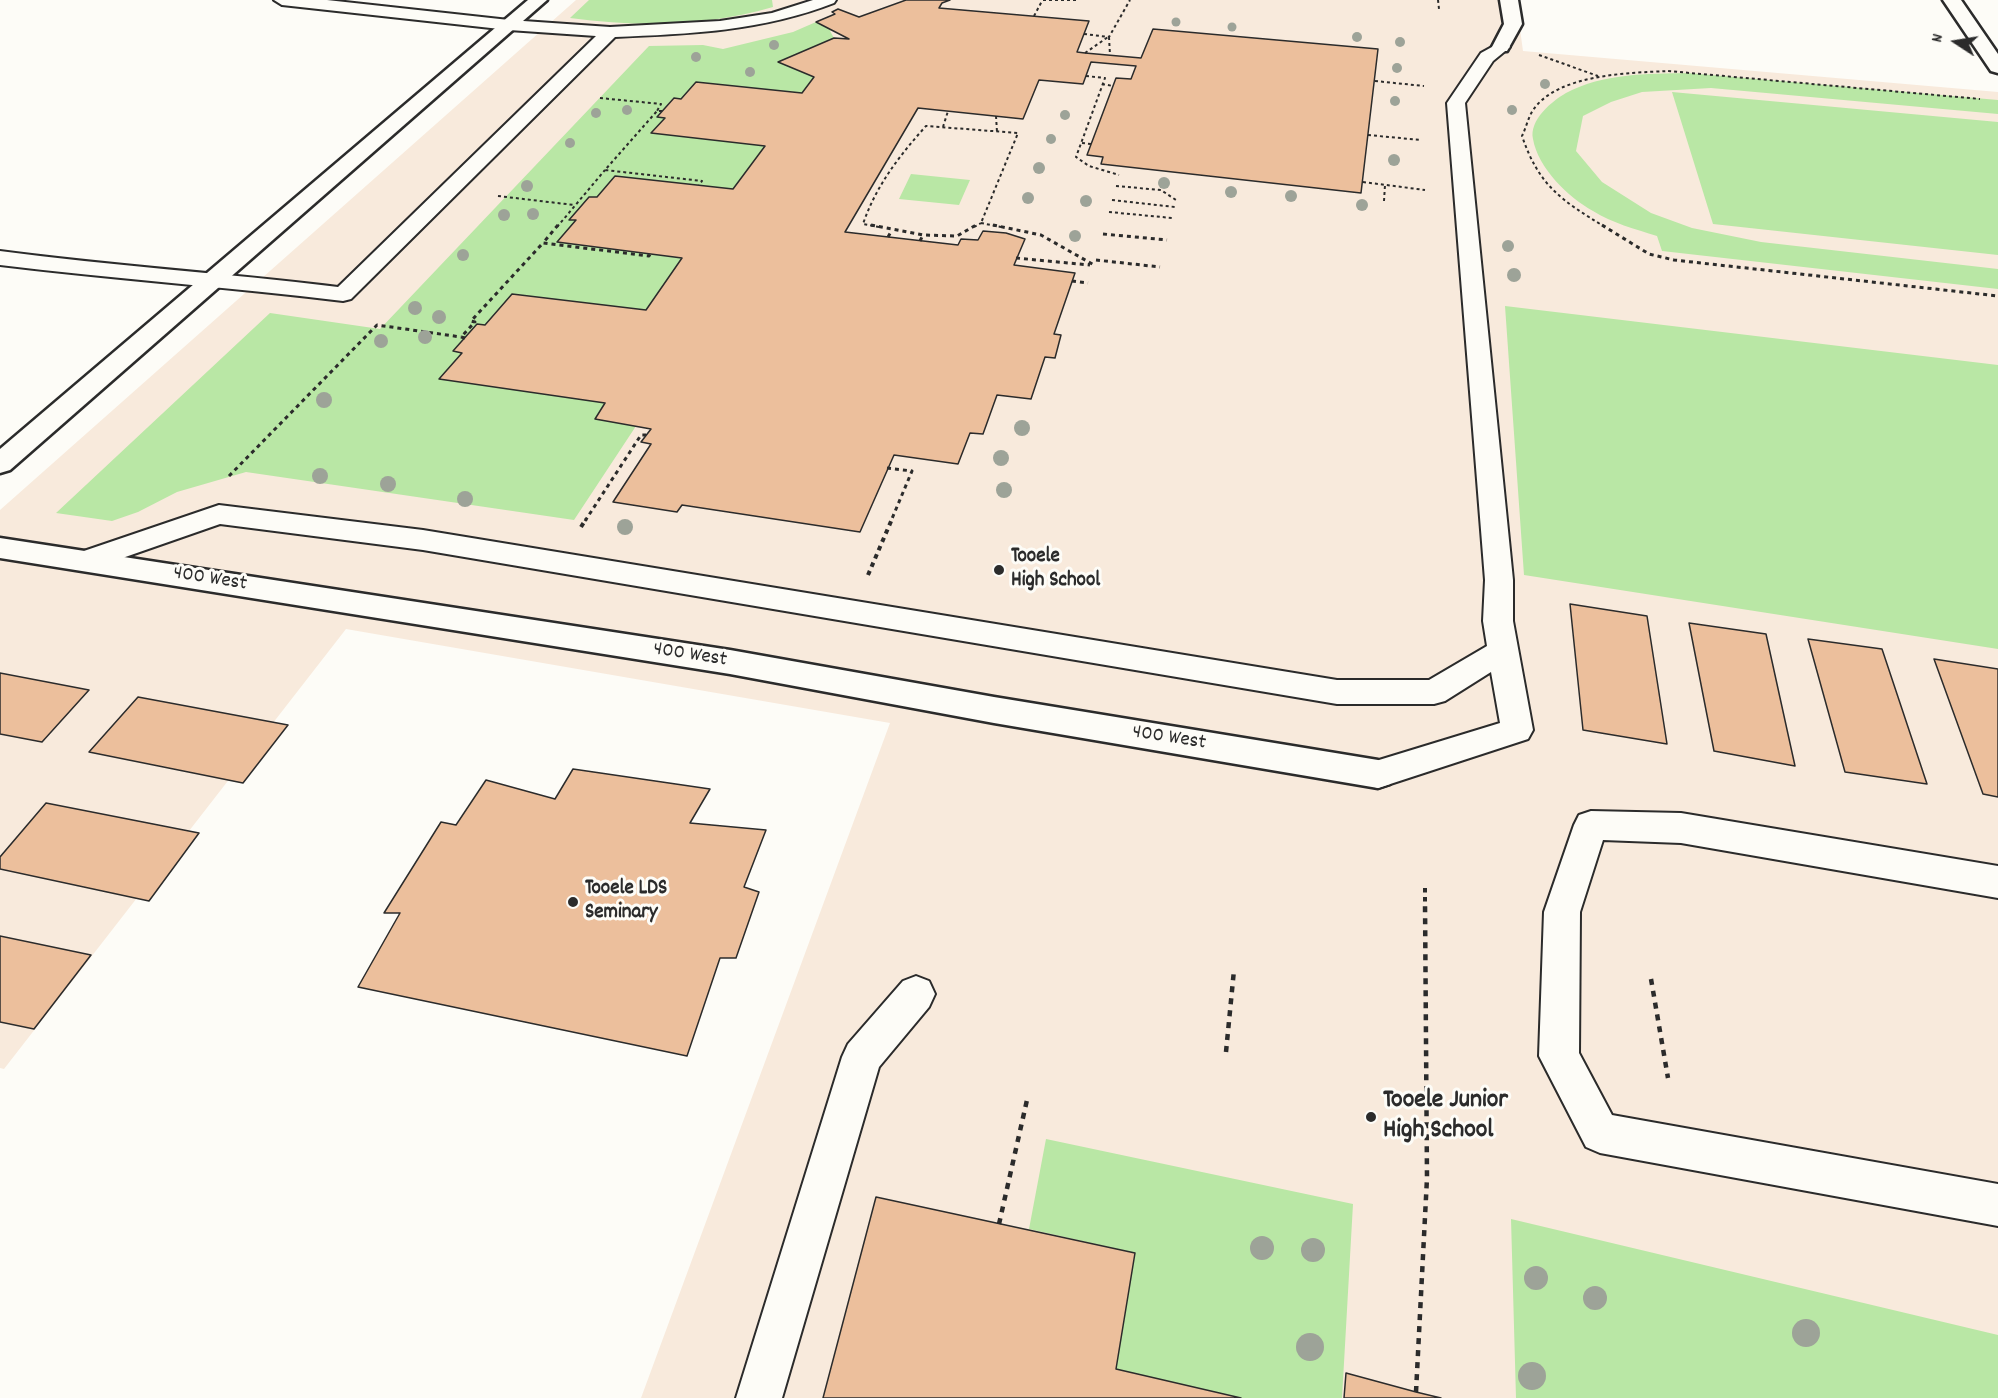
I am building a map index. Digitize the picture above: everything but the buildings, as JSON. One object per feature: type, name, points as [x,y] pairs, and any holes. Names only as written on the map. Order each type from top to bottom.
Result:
[{"type":"street","points":[[0,464],[538,0]]},
{"type":"street","points":[[1501,47],[1513,24],[1509,0]]},
{"type":"street","points":[[1952,0],[1998,67]]},
{"type":"street","name":"400 West","points":[[0,548],[592,640],[1378,774]]},
{"type":"lane","points":[[282,0],[509,25],[610,32],[736,26],[808,8],[828,0]]},
{"type":"lane","points":[[0,258],[109,272],[216,279],[343,294],[610,32]]},
{"type":"lane","points":[[1378,774],[1517,730],[1498,621],[1498,580],[1456,103],[1487,57],[1501,47]]},
{"type":"lane","points":[[88,560],[219,514],[423,540],[1337,692],[1434,692],[1504,650]]},
{"type":"lane","points":[[1998,882],[1681,828],[1591,825],[1562,912],[1559,1056],[1600,1133],[1998,1204]]},
{"type":"lane","points":[[759,1398],[862,1057],[916,994]]},
{"type":"path","points":[[1034,16],[1042,0],[1076,0]]},
{"type":"path","points":[[1085,53],[1109,37],[1130,0]]},
{"type":"path","points":[[1438,0],[1439,9]]},
{"type":"path","points":[[1084,34],[1109,37]]},
{"type":"path","points":[[1109,37],[1110,55]]},
{"type":"path","points":[[1539,54],[1598,77]]},
{"type":"path","points":[[1986,99],[1668,71],[1598,77],[1557,91],[1535,107],[1522,136],[1531,162],[1553,192],[1648,254],[1674,260],[1998,296]]},
{"type":"path","points":[[1086,76],[1105,78],[1076,157],[1089,166],[1119,175]]},
{"type":"path","points":[[1374,81],[1428,86]]},
{"type":"path","points":[[1102,84],[1113,86]]},
{"type":"path","points":[[228,477],[377,325],[463,338],[476,322],[471,321],[543,243],[661,104],[600,98]]},
{"type":"path","points":[[657,111],[662,111]]},
{"type":"path","points":[[943,128],[948,111]]},
{"type":"path","points":[[996,116],[997,132]]},
{"type":"path","points":[[926,126],[997,132],[1018,133],[981,223],[957,236],[923,235],[863,224],[868,206],[899,155],[926,126]]},
{"type":"path","points":[[1368,135],[1427,141]]},
{"type":"path","points":[[1082,143],[1091,144]]},
{"type":"path","points":[[605,170],[702,181],[699,185]]},
{"type":"path","points":[[652,180],[657,175]]},
{"type":"path","points":[[1363,182],[1430,190]]},
{"type":"path","points":[[1384,201],[1385,185]]},
{"type":"path","points":[[1116,186],[1161,190],[1176,200]]},
{"type":"path","points":[[503,196],[573,206],[578,209]]},
{"type":"path","points":[[1112,200],[1175,207]]},
{"type":"path","points":[[1109,212],[1172,218]]},
{"type":"path","points":[[981,223],[1041,235],[1094,265],[1016,258]]},
{"type":"path","points":[[888,237],[892,230]]},
{"type":"path","points":[[1103,234],[1167,240]]},
{"type":"path","points":[[920,241],[923,235]]},
{"type":"path","points":[[543,243],[600,248],[649,256],[651,253]]},
{"type":"path","points":[[1096,260],[1160,267]]},
{"type":"path","points":[[1072,281],[1088,283]]},
{"type":"path","points":[[575,535],[641,435],[646,435]]},
{"type":"path","points":[[867,579],[912,471],[887,468]]},
{"type":"path","points":[[1416,1392],[1427,1178],[1425,888]]},
{"type":"path","points":[[1226,1052],[1234,970]]},
{"type":"path","points":[[1652,979],[1668,1078]]},
{"type":"path","points":[[999,1224],[1027,1100]]},
{"type":"shaded area","name":"Tooele High School","points":[[576,0],[1516,0],[1523,51],[1998,92],[1998,1398],[641,1398],[890,723],[346,629],[4,1069],[0,1068],[0,510]]},
{"type":"green space","points":[[589,0],[772,0],[773,7],[747,14],[697,22],[647,24],[570,18]]},
{"type":"green space","points":[[816,22],[832,29],[830,31],[834,38],[779,62],[814,77],[802,93],[696,82],[681,99],[673,98],[658,116],[665,118],[652,133],[765,146],[733,189],[652,180],[597,197],[589,197],[570,219],[576,220],[558,242],[682,258],[646,310],[512,294],[485,325],[477,324],[453,351],[462,353],[440,378],[605,403],[595,419],[636,426],[574,520],[246,472],[177,492],[138,512],[112,521],[56,513],[270,313],[380,329],[649,46],[703,45],[723,49],[793,32]]},
{"type":"green space","points":[[1688,73],[1998,100],[1998,114],[1711,88],[1642,92],[1611,102],[1583,116],[1576,151],[1602,182],[1651,213],[1692,228],[1761,242],[1998,269],[1998,289],[1662,251],[1657,236],[1616,222],[1583,205],[1564,190],[1541,161],[1533,139],[1534,125],[1548,106],[1560,96],[1580,86],[1610,78],[1641,74]]},
{"type":"green space","points":[[1672,92],[1998,122],[1998,255],[1713,224]]},
{"type":"green space","points":[[911,174],[970,180],[959,205],[899,199]]},
{"type":"green space","points":[[1505,306],[1998,365],[1998,649],[1524,575]]},
{"type":"green space","points":[[1046,1139],[1353,1204],[1342,1398],[1241,1398],[1116,1369],[1135,1253],[1029,1229]]},
{"type":"green space","points":[[1511,1219],[1998,1335],[1998,1398],[1516,1398]]},
{"type":"place","name":"Tooele High School","points":[[999,570]]},
{"type":"place","name":"Tooele LDS Seminary","points":[[573,902]]},
{"type":"place","name":"Tooele Junior High School","points":[[1371,1117]]}]
